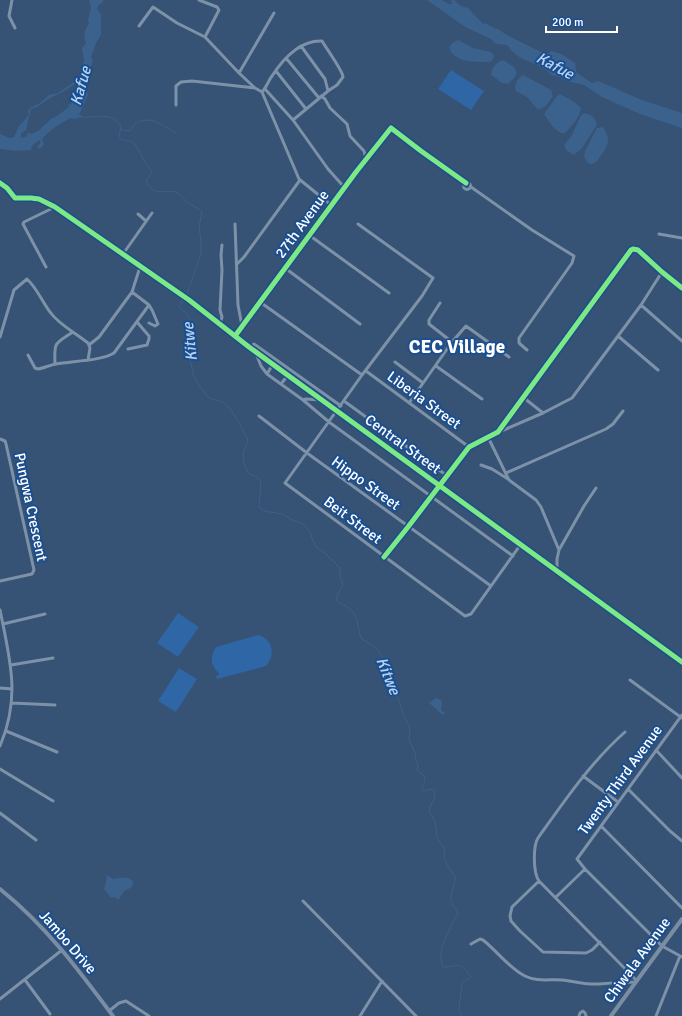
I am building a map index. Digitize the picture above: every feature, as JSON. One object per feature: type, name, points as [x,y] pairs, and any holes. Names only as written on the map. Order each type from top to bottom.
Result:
[{"type":"street","points":[[12,0],[10,16],[15,28]]},
{"type":"street","points":[[199,0],[217,7],[219,10],[205,37]]},
{"type":"street","points":[[138,26],[153,7],[177,23],[205,37],[255,88]]},
{"type":"street","points":[[239,73],[274,13]]},
{"type":"street","points":[[293,120],[342,80],[343,72],[327,51],[322,41],[315,41],[301,46],[286,58],[271,76],[264,90],[292,165],[300,180],[331,205]]},
{"type":"street","points":[[301,46],[325,79],[328,91]]},
{"type":"street","points":[[286,58],[320,97],[325,99],[330,108],[347,124],[350,136],[364,151],[366,159]]},
{"type":"street","points":[[276,71],[306,109]]},
{"type":"street","points":[[176,105],[176,86],[185,80],[264,90],[293,120],[328,168],[344,187]]},
{"type":"street","name":"27th Avenue","points":[[235,336],[344,187],[391,128],[466,183]]},
{"type":"street","points":[[237,264],[300,180]]},
{"type":"street","name":"Central Street","points":[[0,183],[7,188],[15,198],[31,198],[54,206],[189,300],[249,347],[682,662]]},
{"type":"street","points":[[471,187],[469,190],[465,189],[464,186],[466,183],[470,183],[471,187],[532,230],[574,256],[572,263],[519,338],[519,343],[527,350]]},
{"type":"street","points":[[46,267],[23,224],[24,222],[54,206]]},
{"type":"street","points":[[123,254],[152,213]]},
{"type":"street","points":[[138,214],[146,221]]},
{"type":"street","points":[[235,224],[238,305],[242,326]]},
{"type":"street","points":[[307,453],[362,375],[422,296],[433,278],[358,224]]},
{"type":"street","points":[[659,234],[682,238]]},
{"type":"street","points":[[309,235],[389,293]]},
{"type":"street","points":[[220,324],[222,317],[220,310],[222,245]]},
{"type":"street","points":[[498,432],[631,250],[638,250],[682,288]]},
{"type":"street","points":[[88,360],[89,345],[99,337],[132,292],[140,267]]},
{"type":"street","points":[[285,268],[360,324]]},
{"type":"street","points":[[384,557],[469,447],[498,432],[543,413],[571,399],[618,336],[662,272]]},
{"type":"street","points":[[0,337],[14,290],[27,279],[32,283],[34,289],[50,312],[89,345]]},
{"type":"street","points":[[132,292],[149,305],[158,324],[155,326],[148,323]]},
{"type":"street","points":[[260,302],[362,375]]},
{"type":"street","points":[[440,303],[429,320],[429,324],[452,342]]},
{"type":"street","points":[[28,355],[35,368],[108,356],[114,353],[149,305]]},
{"type":"street","points":[[640,305],[682,341]]},
{"type":"street","points":[[128,349],[147,345],[148,343],[149,336],[137,322]]},
{"type":"street","points":[[409,403],[452,342],[464,328],[468,327],[509,357]]},
{"type":"street","points":[[55,364],[54,347],[58,342],[73,332]]},
{"type":"street","points":[[618,336],[658,370]]},
{"type":"street","points":[[249,347],[254,344],[341,406]]},
{"type":"street","points":[[255,351],[261,366],[268,374],[303,400],[329,422],[513,556]]},
{"type":"street","points":[[395,362],[424,383]]},
{"type":"street","points":[[268,374],[273,364]]},
{"type":"street","points":[[436,366],[482,399]]},
{"type":"street","name":"Liberia Street","points":[[366,371],[469,447]]},
{"type":"street","points":[[281,384],[288,375]]},
{"type":"street","points":[[524,398],[543,413]]},
{"type":"street","points":[[303,400],[322,400]]},
{"type":"street","points":[[344,402],[446,475]]},
{"type":"street","points":[[506,474],[606,429],[613,424],[623,411]]},
{"type":"street","name":"Hippo Street","points":[[259,416],[307,453],[491,586]]},
{"type":"street","points":[[488,437],[509,480]]},
{"type":"street","name":"Pungwa Crescent","points":[[0,439],[5,441],[6,444],[34,570],[32,574],[0,581]]},
{"type":"street","name":"Beit Street","points":[[307,453],[285,483],[462,615],[467,616],[471,614],[491,586]]},
{"type":"street","points":[[481,464],[509,480],[539,504],[559,550]]},
{"type":"street","points":[[557,571],[559,550],[596,488]]},
{"type":"street","points":[[491,586],[521,544]]},
{"type":"street","points":[[0,610],[11,665],[12,689],[12,703],[6,731],[0,746]]},
{"type":"street","points":[[3,624],[45,614]]},
{"type":"street","points":[[11,665],[52,658]]},
{"type":"street","points":[[630,680],[682,716]]},
{"type":"street","points":[[0,688],[12,689]]},
{"type":"street","points":[[12,703],[55,705]]},
{"type":"street","name":"Twenty Third Avenue","points":[[584,869],[577,859],[682,716]]},
{"type":"street","points":[[6,731],[56,752]]},
{"type":"street","points":[[625,732],[582,776],[536,841],[535,864],[536,875],[539,881],[600,942],[636,981]]},
{"type":"street","points":[[656,750],[682,778]]},
{"type":"street","points":[[0,769],[53,802]]},
{"type":"street","points":[[582,776],[618,802]]},
{"type":"street","points":[[628,789],[670,832],[682,841]]},
{"type":"street","points":[[0,813],[36,840]]},
{"type":"street","points":[[601,826],[682,908]]},
{"type":"street","points":[[556,897],[584,869],[662,946],[681,956],[656,1016]]},
{"type":"street","points":[[539,881],[512,907],[510,916],[511,921],[520,931],[543,952],[586,953],[592,950],[600,942]]},
{"type":"street","name":"Jambo Drive","points":[[0,889],[17,903],[62,950],[113,1016]]},
{"type":"street","points":[[303,901],[416,1016]]},
{"type":"street","name":"Chiwala Avenue","points":[[610,1016],[682,919]]},
{"type":"street","points":[[471,944],[480,939],[483,940],[504,960],[528,978],[545,981],[561,980],[598,984],[636,981]]},
{"type":"street","points":[[0,999],[62,950]]},
{"type":"street","points":[[25,980],[50,1014]]},
{"type":"street","points":[[360,1016],[382,981]]},
{"type":"street","points":[[109,1011],[119,1003],[126,1001],[149,1016]]},
{"type":"street","points":[[579,1016],[583,1011],[585,1012],[586,1016]]},
{"type":"shaded area","points":[[451,70],[484,91],[471,110],[438,89]]},
{"type":"shaded area","points":[[178,613],[199,627],[178,657],[157,643]]},
{"type":"shaded area","points":[[258,635],[267,640],[270,644],[272,652],[266,666],[217,679],[216,676],[220,674],[212,662],[212,654],[216,647]]},
{"type":"shaded area","points":[[179,668],[197,679],[176,712],[158,701]]},
{"type":"water","name":"Kafue","points":[[89,0],[103,0],[97,9],[101,14],[101,35],[91,57],[93,61],[84,82],[88,95],[79,115],[83,116],[74,119],[71,118],[59,124],[42,139],[44,144],[41,148],[38,148],[41,142],[39,140],[32,146],[31,150],[17,151],[0,149],[0,134],[10,138],[14,137],[19,126],[29,115],[28,111],[30,108],[40,103],[49,95],[58,93],[77,80],[81,73],[84,60],[82,48],[86,43],[84,33],[89,24],[88,19],[91,7]],"holes":[[[76,83],[79,83],[77,96],[72,100],[72,103],[68,105],[69,107],[52,118],[38,131],[31,134],[28,132],[27,136],[21,138],[21,134],[26,130],[31,109],[37,107]]]},
{"type":"water","name":"Kafue","points":[[427,0],[442,0],[452,4],[451,0],[454,0],[461,6],[468,8],[483,24],[485,23],[498,29],[547,55],[551,51],[562,54],[576,64],[575,66],[577,73],[592,83],[598,81],[642,100],[682,113],[682,128],[640,114],[602,97],[584,85],[551,75],[542,67],[519,57],[507,45],[496,44],[491,39],[465,27]]},
{"type":"water","points":[[458,40],[473,48],[491,52],[494,56],[492,61],[472,61],[460,59],[455,56],[449,47],[452,43]]},
{"type":"water","points":[[503,60],[514,67],[517,73],[508,84],[502,83],[491,75],[494,66]]},
{"type":"water","points":[[523,75],[551,90],[553,96],[546,106],[538,110],[527,97],[516,91],[516,82]]},
{"type":"water","points":[[560,94],[573,101],[581,108],[577,119],[564,134],[555,129],[544,114]]},
{"type":"water","points":[[584,113],[593,117],[597,125],[582,148],[574,155],[566,150],[564,145],[572,135],[580,117]]},
{"type":"water","points":[[603,127],[606,132],[608,142],[599,159],[593,164],[590,164],[584,157],[585,151],[597,128]]},
{"type":"water","points":[[436,698],[442,701],[441,710],[445,713],[443,715],[429,703]]},
{"type":"water","points":[[106,875],[114,879],[129,878],[133,882],[132,886],[124,891],[119,899],[114,897],[111,898],[104,889],[107,878]]},
{"type":"waterway","name":"Kitwe","points":[[82,117],[104,116],[115,119],[121,128],[120,138],[133,142],[152,171],[146,181],[149,187],[157,192],[169,191],[178,193],[189,204],[202,212],[199,227],[201,254],[186,296]]},
{"type":"waterway","points":[[122,130],[130,131],[136,123],[144,120],[150,120],[177,133]]},
{"type":"waterway","name":"Kitwe","points":[[184,298],[179,307],[190,319],[187,342],[193,374],[197,383],[209,398],[222,402],[229,407],[248,440],[243,453],[244,463],[248,473],[258,478],[261,482],[259,507],[264,511],[283,514],[290,519],[303,524],[310,532],[316,547],[325,553],[340,568],[340,576],[343,585],[337,595],[337,601],[353,612],[361,638],[376,648],[382,656],[386,674],[410,728],[409,740],[418,764],[417,770],[424,776],[425,779],[423,789],[424,791],[430,789],[434,790],[435,797],[429,812],[435,821],[437,838],[445,849],[444,855],[448,867],[455,877],[451,899],[458,913],[442,947],[441,961],[443,967],[461,966],[471,977],[462,983],[459,1009],[462,1016]]},
{"type":"cycle path","points":[[235,336],[356,172],[391,128],[466,183]]},
{"type":"cycle path","points":[[0,183],[7,188],[15,198],[39,199],[55,207],[189,300],[249,347],[682,662]]},
{"type":"cycle path","points":[[384,557],[469,447],[498,432],[631,250],[638,250],[682,288]]},
{"type":"district","name":"CEC Village","points":[[457,347]]}]
